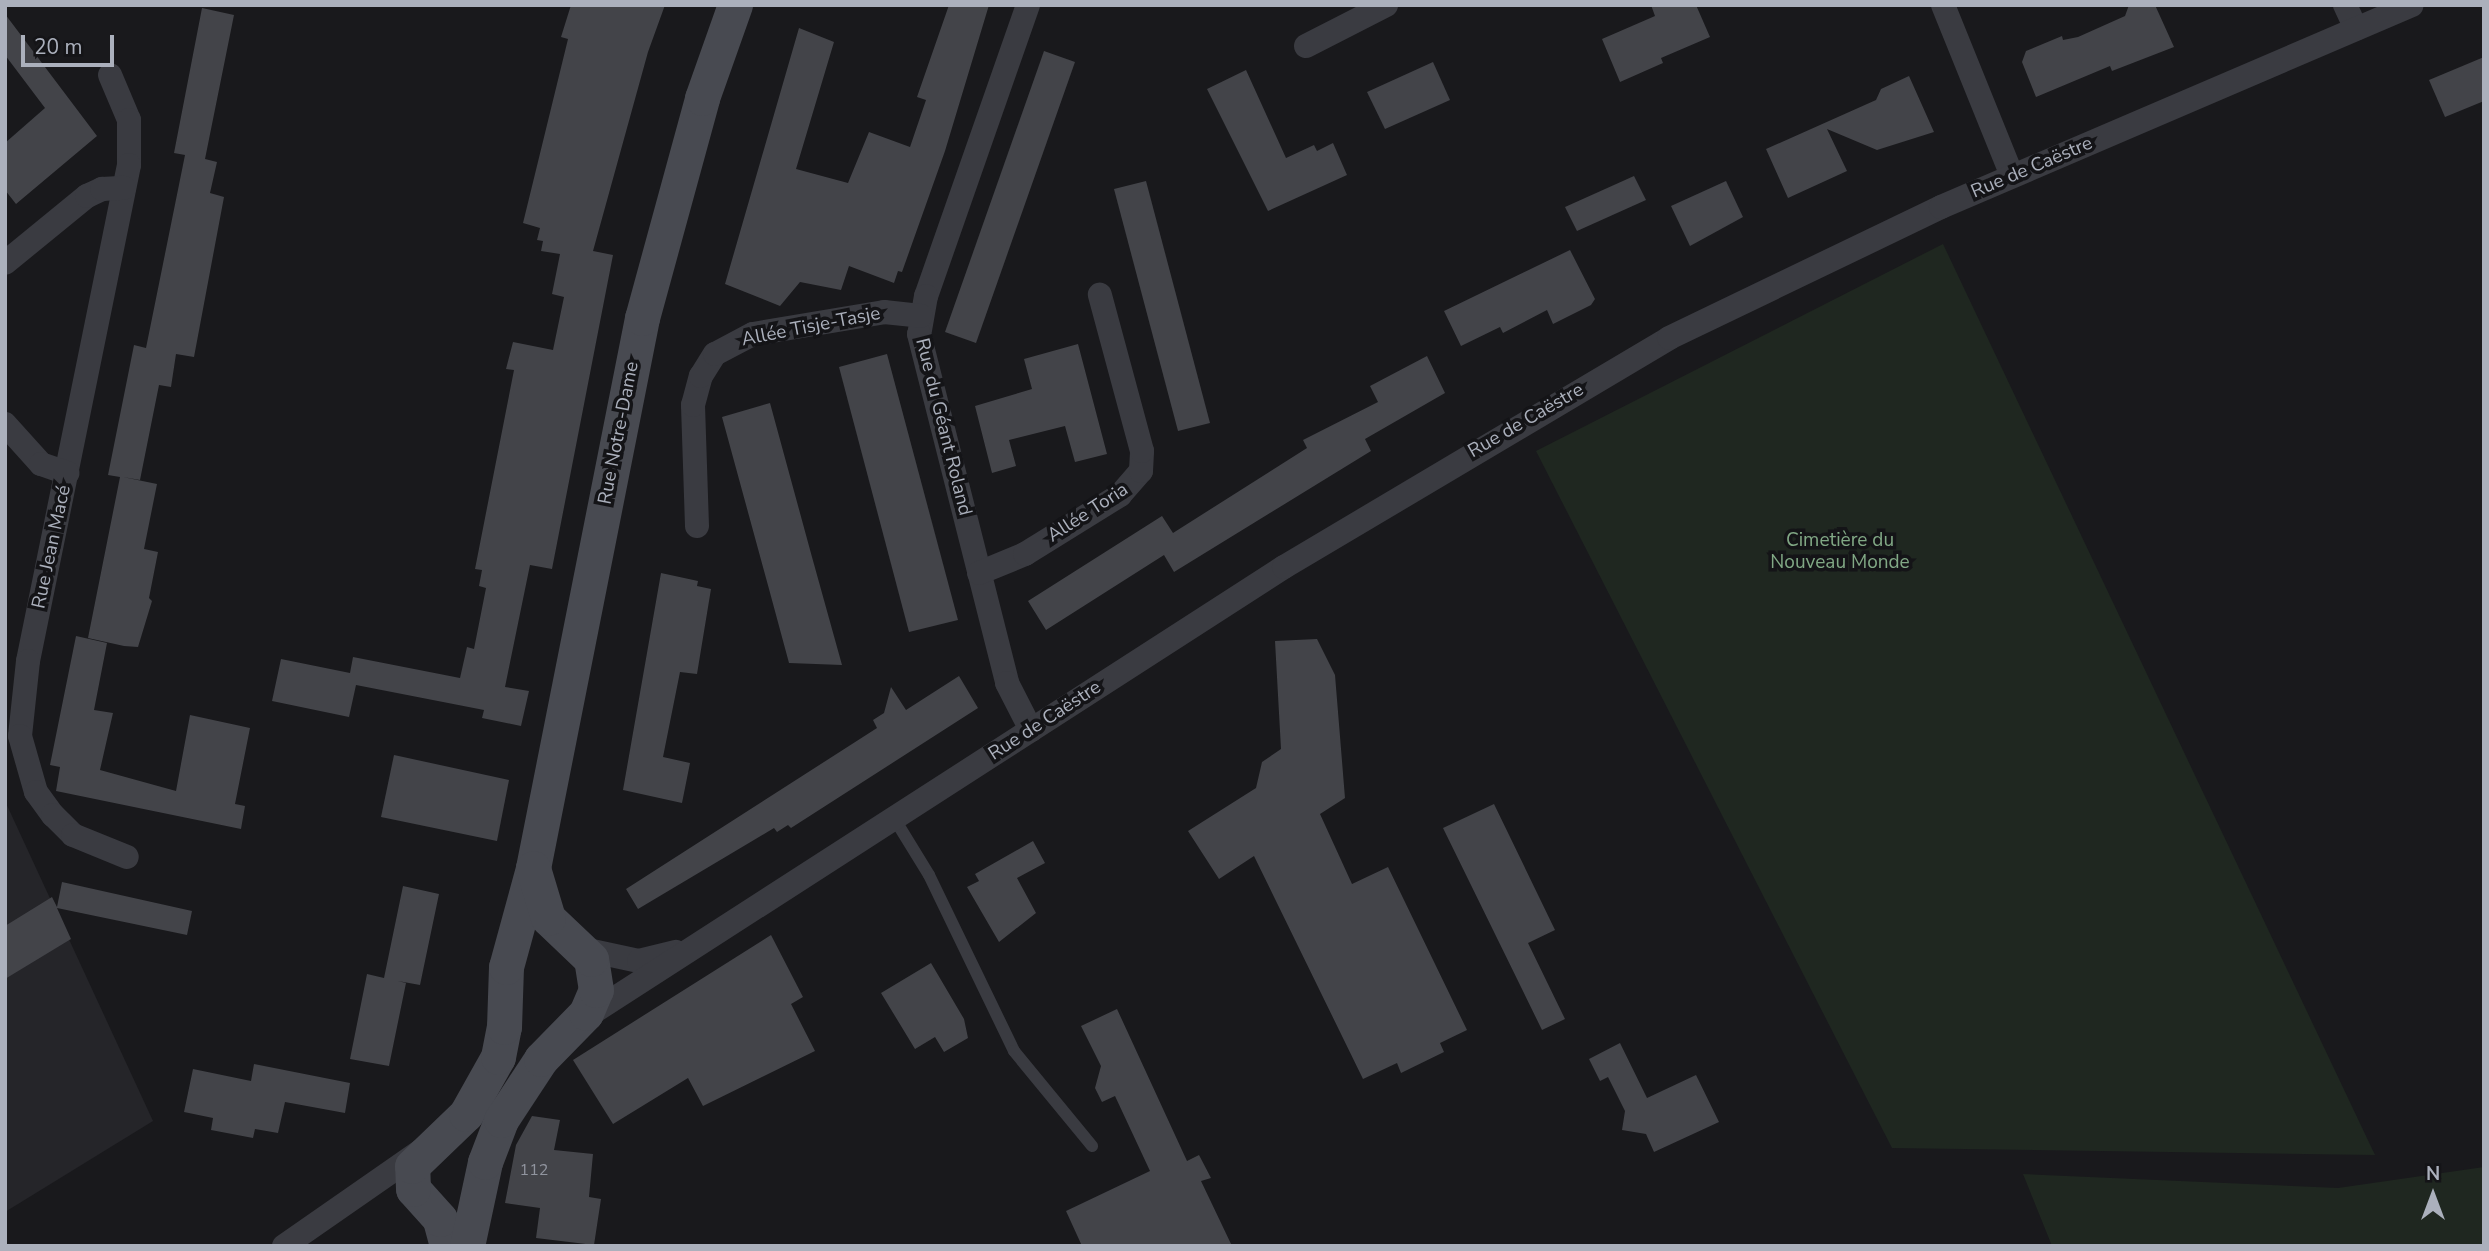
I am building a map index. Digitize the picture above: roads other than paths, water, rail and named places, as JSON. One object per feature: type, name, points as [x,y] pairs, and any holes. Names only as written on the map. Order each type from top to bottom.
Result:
[{"type":"main road","name":"Rue Notre-Dame","points":[[447,1246],[442,1224],[424,1203],[411,1171],[429,1146],[466,1114],[493,1070],[504,1027],[505,979],[533,868],[652,277],[702,98],[735,5]]},
{"type":"main road","name":"Rue Notre-Dame","points":[[467,1246],[488,1149],[510,1105],[541,1059],[586,1013],[596,990],[596,972],[577,945],[544,911],[533,868]]},
{"type":"main road","points":[[511,957],[536,938],[577,945]]},
{"type":"main road","points":[[424,1203],[445,1211],[463,1208],[479,1190]]},
{"type":"street","name":"Rue du Géant Roland","points":[[1028,5],[921,316],[921,352],[1007,683],[1031,730]]},
{"type":"street","points":[[1306,46],[1386,5]]},
{"type":"street","points":[[1943,5],[2012,176]]},
{"type":"street","points":[[2345,5],[2356,29]]},
{"type":"street","name":"Rue de Caëstre","points":[[574,1025],[642,984],[696,943],[1387,503],[1661,343],[2012,176],[2412,5]]},
{"type":"street","name":"Rue Jean Macé","points":[[110,75],[129,120],[124,188],[28,661],[20,736],[36,792],[52,816],[73,835],[127,857]]},
{"type":"street","points":[[5,263],[88,195],[102,189],[124,188]]},
{"type":"street","name":"Allée Toria","points":[[979,573],[1025,554],[1120,495],[1141,471],[1142,451],[1100,295]]},
{"type":"street","name":"Allée Tisje-Tasje","points":[[697,526],[693,405],[701,376],[715,354],[753,334],[884,312],[921,316]]},
{"type":"street","points":[[5,424],[41,464],[67,473]]},
{"type":"street","name":"Rue de Caëstre","points":[[577,945],[639,961],[696,943]]},
{"type":"street","points":[[284,1246],[368,1191],[429,1146]]},
{"type":"street","points":[[368,1191],[396,1190],[424,1203]]},
{"type":"lane","points":[[894,818],[929,875],[1014,1051],[1092,1146]]},
{"type":"park label","name":"Cimetière du Nouveau Monde","points":[[1840,552]]}]
